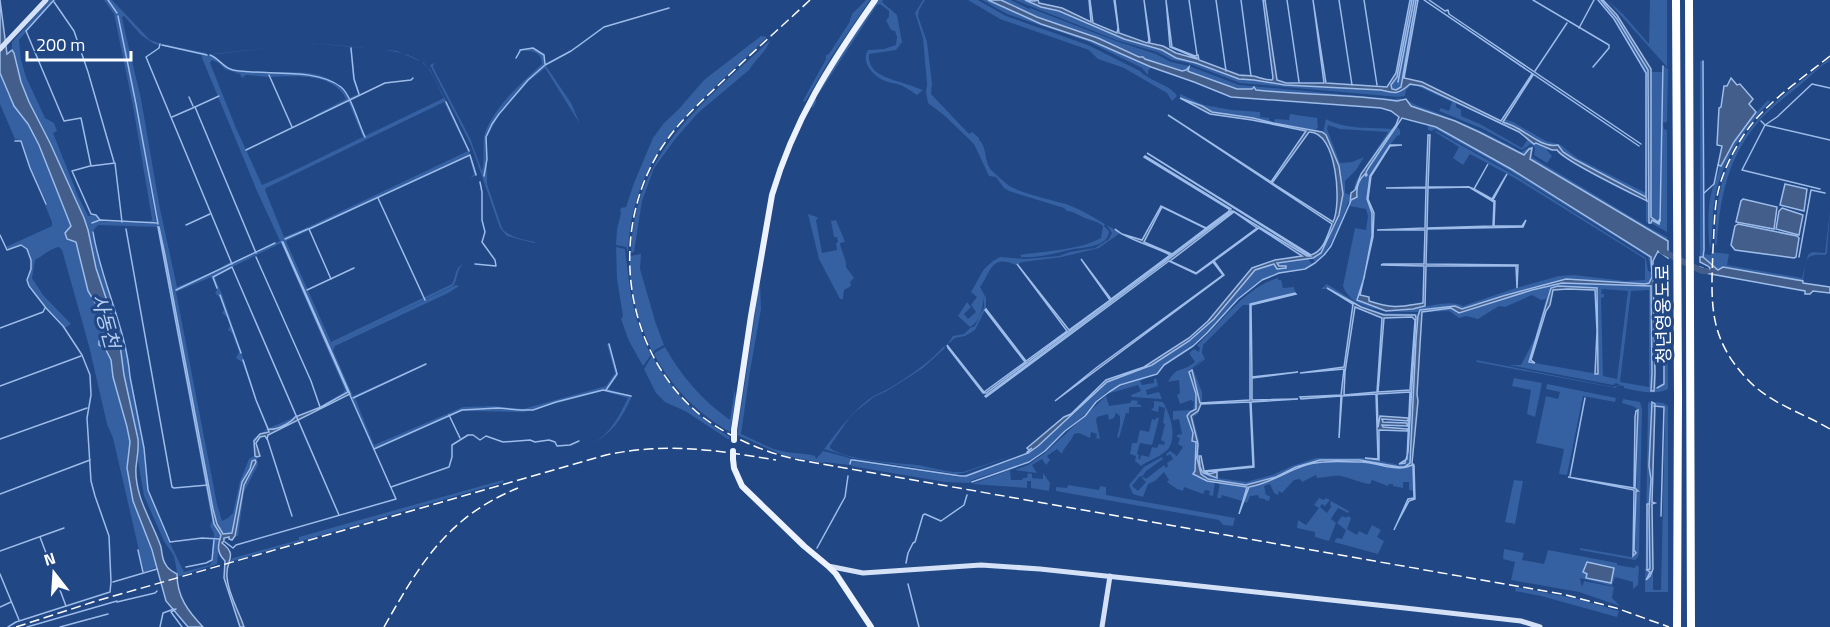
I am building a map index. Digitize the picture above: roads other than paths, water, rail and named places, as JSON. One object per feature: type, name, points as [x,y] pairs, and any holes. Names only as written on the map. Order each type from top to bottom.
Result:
[{"type":"highway","name":"청년영웅도로","points":[[1677,0],[1677,627]]},
{"type":"highway","name":"청년영웅도로","points":[[1689,0],[1691,627]]},
{"type":"main road","points":[[0,50],[46,0]]},
{"type":"main road","points":[[871,627],[836,574],[747,493],[734,468],[733,451],[734,430],[753,304],[772,195],[777,179],[789,144],[807,105],[875,0]]},
{"type":"main road","points":[[828,566],[863,573],[988,565],[1040,568],[1521,621],[1540,627]]},
{"type":"main road","points":[[1102,627],[1110,576]]},
{"type":"water","name":"사동천","points":[[0,0],[7,54],[12,50],[14,53],[29,102],[84,218],[96,268],[119,337],[124,375],[138,439],[136,478],[141,498],[165,563],[177,574],[179,590],[184,603],[203,627],[188,627],[166,601],[152,550],[133,501],[127,468],[130,442],[127,427],[113,377],[111,360],[105,348],[99,345],[99,341],[107,336],[103,316],[88,291],[76,242],[67,239],[65,233],[71,226],[39,145],[28,124],[14,106],[0,73]]},
{"type":"water","points":[[988,0],[1001,0],[1037,17],[1098,38],[1145,59],[1182,71],[1189,67],[1190,72],[1237,89],[1254,87],[1256,90],[1274,92],[1397,101],[1406,99],[1411,106],[1455,121],[1524,155],[1532,148],[1530,159],[1668,241],[1668,258],[1658,251],[1653,261],[1654,391],[1651,391],[1651,286],[1562,283],[1459,313],[1451,308],[1422,312],[1418,401],[1412,463],[1414,465],[1415,499],[1409,501],[1397,523],[1408,499],[1414,498],[1412,465],[1400,468],[1367,462],[1314,463],[1268,482],[1249,487],[1239,514],[1247,487],[1207,481],[1193,474],[1196,442],[1192,441],[1193,433],[1187,416],[1196,409],[1196,394],[1189,372],[1192,370],[1200,403],[1250,400],[1250,304],[1296,294],[1251,305],[1252,377],[1298,372],[1252,378],[1252,400],[1298,399],[1251,402],[1254,467],[1205,472],[1209,474],[1217,472],[1217,478],[1203,473],[1199,456],[1201,456],[1204,471],[1253,466],[1250,402],[1201,404],[1198,411],[1191,416],[1198,444],[1197,458],[1201,474],[1208,479],[1246,485],[1276,477],[1296,467],[1320,460],[1360,460],[1399,467],[1410,463],[1416,340],[1420,310],[1455,306],[1462,309],[1566,279],[1645,284],[1649,283],[1652,277],[1651,257],[1511,169],[1436,127],[1402,118],[1369,167],[1367,175],[1365,174],[1361,179],[1357,187],[1357,197],[1350,203],[1351,193],[1355,190],[1361,174],[1396,125],[1399,117],[1391,111],[1381,108],[1231,97],[1151,67],[1092,41],[1041,24]]},
{"type":"water","points":[[1025,0],[1038,0],[1039,3],[1062,8],[1091,22],[1090,0],[1093,23],[1117,33],[1115,0],[1119,33],[1147,43],[1149,41],[1144,0],[1150,41],[1149,43],[1197,59],[1170,47],[1166,0],[1172,47],[1195,56],[1198,55],[1199,60],[1239,75],[1272,80],[1263,0],[1265,0],[1277,80],[1286,83],[1324,83],[1313,0],[1326,83],[1387,87],[1396,73],[1410,0],[1412,0],[1397,77],[1391,85],[1392,89],[1396,90],[1401,87],[1416,0],[1418,0],[1404,78],[1422,82],[1501,121],[1532,74],[1503,122],[1542,143],[1558,145],[1563,152],[1574,159],[1646,197],[1647,201],[1584,169],[1557,150],[1534,144],[1519,132],[1422,86],[1410,84],[1403,90],[1394,92],[1285,85],[1239,79],[1176,58],[1162,50],[1124,39],[1059,11]]},
{"type":"water","points":[[1601,0],[1617,15],[1651,69],[1651,217],[1658,222],[1660,219],[1659,224],[1652,220],[1649,223],[1648,70],[1617,19]]},
{"type":"water","points":[[1731,78],[1737,85],[1740,84],[1753,99],[1749,104],[1756,112],[1734,142],[1721,166],[1718,165],[1722,146],[1717,145],[1719,108],[1724,86],[1727,86]]},
{"type":"water","points":[[1180,98],[1212,112],[1253,118],[1322,132],[1326,135],[1339,166],[1343,194],[1339,215],[1321,253],[1313,258],[1277,263],[1286,268],[1277,269],[1274,264],[1255,270],[1214,319],[1189,341],[1152,365],[1107,382],[1028,453],[1032,448],[1029,450],[1027,448],[1064,417],[1071,414],[1106,380],[1144,367],[1189,338],[1208,321],[1252,268],[1275,260],[1302,256],[1259,228],[1214,261],[1224,275],[1055,401],[1096,368],[1223,275],[1213,262],[1196,274],[1169,261],[985,396],[1233,211],[1310,256],[1147,153],[1311,255],[1319,250],[1324,242],[1332,224],[1168,115],[1271,182],[1306,131],[1210,114]],"holes":[[[1309,132],[1318,135],[1326,143],[1331,155],[1337,185],[1336,213],[1333,222],[1272,183]],[[1234,212],[1257,228],[1196,273],[1170,261]]]},
{"type":"water","points":[[1428,135],[1430,135],[1428,187],[1469,187],[1492,199],[1507,174],[1493,200],[1495,201],[1494,226],[1522,226],[1526,220],[1523,227],[1427,229],[1426,264],[1518,265],[1517,288],[1516,266],[1426,266],[1425,306],[1386,311],[1357,300],[1363,280],[1360,295],[1369,297],[1369,301],[1396,306],[1423,303],[1424,266],[1381,265],[1424,264],[1425,230],[1377,230],[1425,228],[1426,188],[1386,188],[1426,187]],"holes":[[[1469,187],[1494,202],[1493,226],[1427,228],[1428,188]]]},
{"type":"water","points":[[1390,145],[1402,145],[1390,146],[1371,176],[1368,199],[1374,213],[1373,237],[1365,272],[1372,236],[1372,213],[1367,199],[1370,176]]},
{"type":"water","points":[[1145,156],[1231,209],[1231,211],[986,393],[983,393],[948,348],[947,345],[984,392],[1025,362],[986,309],[1026,361],[1067,331],[1017,264],[1069,330],[1110,300],[1081,259],[1111,299],[1170,255],[1122,234],[1142,240],[1161,206],[1206,228],[1229,211]],"holes":[[[1162,207],[1205,228],[1172,254],[1144,242]]]},
{"type":"water","points":[[1785,184],[1807,189],[1804,211],[1780,205]]},
{"type":"water","points":[[1743,199],[1777,207],[1774,229],[1736,222]]},
{"type":"water","points":[[1782,208],[1803,215],[1799,235],[1776,229],[1779,211]]},
{"type":"water","points":[[1738,224],[1797,236],[1799,238],[1796,257],[1735,250],[1731,245],[1735,226]]},
{"type":"water","points":[[158,227],[213,509],[217,524],[223,534],[232,533],[242,482],[252,461],[256,462],[244,485],[235,536],[232,540],[229,537],[224,538],[222,543],[230,551],[228,583],[244,627],[240,627],[224,578],[225,561],[218,548],[221,535],[214,524]]},
{"type":"water","points":[[282,242],[350,394],[268,435],[267,439],[265,436],[260,437],[256,443],[260,456],[257,457],[254,441],[260,434],[269,432],[268,429],[283,426],[295,417],[321,407],[348,392]]},
{"type":"water","points":[[1700,257],[1718,270],[1723,267],[1803,281],[1803,283],[1830,287],[1830,293],[1813,291],[1805,294],[1805,291],[1700,272],[1700,267],[1709,271],[1710,268],[1700,262]]},
{"type":"water","points":[[1558,286],[1597,288],[1598,374],[1595,374],[1597,331],[1595,290],[1553,290],[1531,360],[1535,363],[1529,362],[1551,288]]},
{"type":"water","points":[[1327,288],[1361,307],[1384,315],[1415,315],[1416,317],[1407,455],[1410,392],[1377,394],[1378,427],[1380,416],[1408,418],[1408,421],[1382,419],[1383,422],[1407,423],[1407,426],[1382,425],[1383,427],[1407,429],[1407,431],[1379,430],[1379,460],[1365,458],[1378,459],[1376,394],[1342,396],[1339,438],[1341,396],[1301,399],[1300,397],[1341,395],[1344,369],[1300,373],[1344,367],[1353,304]],"holes":[[[1355,307],[1382,318],[1377,392],[1344,395],[1345,372]],[[1412,317],[1415,320],[1410,390],[1378,392],[1384,318]]]},
{"type":"water","points":[[1652,402],[1655,404],[1652,502],[1655,503],[1652,504],[1653,569],[1646,580],[1650,572],[1647,570],[1650,569],[1651,479],[1649,466]]},
{"type":"water","points":[[1638,410],[1635,488],[1638,491],[1636,491],[1634,550],[1636,553],[1633,556],[1634,490],[1568,477],[1634,488],[1635,417]]},
{"type":"water","points":[[1587,562],[1614,568],[1611,583],[1586,578],[1587,574],[1583,572]]},
{"type":"waterway","points":[[54,0],[26,31],[64,121],[81,118],[91,166],[115,163],[122,222]]},
{"type":"waterway","points":[[108,0],[117,13]]},
{"type":"waterway","points":[[1189,0],[1197,55]]},
{"type":"waterway","points":[[1216,0],[1226,71]]},
{"type":"waterway","points":[[1241,0],[1251,76]]},
{"type":"waterway","points":[[1287,0],[1299,82]]},
{"type":"waterway","points":[[1339,0],[1352,85]]},
{"type":"waterway","points":[[1364,0],[1377,85]]},
{"type":"waterway","points":[[1398,82],[1414,0]]},
{"type":"waterway","points":[[1424,0],[1639,146]]},
{"type":"waterway","points":[[1429,0],[1445,11],[1448,10],[1449,14],[1641,144]]},
{"type":"waterway","points":[[1533,0],[1609,45],[1593,67]]},
{"type":"waterway","points":[[1579,28],[1594,0]]},
{"type":"waterway","points":[[1598,0],[1614,19],[1646,73],[1646,197]]},
{"type":"waterway","points":[[54,2],[74,31],[114,162]]},
{"type":"waterway","points":[[484,176],[487,159],[486,137],[499,114],[528,80],[545,65],[571,51],[604,27],[669,8]]},
{"type":"waterway","points":[[118,16],[158,224]]},
{"type":"waterway","points":[[1535,71],[1567,23]]},
{"type":"waterway","points":[[160,44],[159,48],[146,57],[232,264]]},
{"type":"waterway","points":[[162,45],[207,55]]},
{"type":"waterway","points":[[351,48],[354,79],[359,94]]},
{"type":"waterway","points":[[520,50],[533,48],[544,55],[545,64]]},
{"type":"waterway","points":[[516,58],[520,51]]},
{"type":"waterway","points":[[210,55],[233,70],[304,74],[330,81],[345,91],[365,137]]},
{"type":"waterway","points":[[1703,61],[1703,257]]},
{"type":"waterway","points":[[1660,221],[1663,66]]},
{"type":"waterway","points":[[269,75],[292,127]]},
{"type":"waterway","points":[[246,150],[385,83],[413,78]]},
{"type":"waterway","points":[[1820,189],[1742,170],[1765,125],[1777,117],[1812,84],[1830,88]]},
{"type":"waterway","points":[[219,96],[195,107],[256,253]]},
{"type":"waterway","points":[[189,97],[193,106]]},
{"type":"waterway","points":[[446,102],[469,151]]},
{"type":"waterway","points":[[172,117],[195,107]]},
{"type":"waterway","points":[[1761,121],[1765,125],[1830,140]]},
{"type":"waterway","points":[[15,141],[21,141],[46,204]]},
{"type":"waterway","points":[[331,279],[309,229],[470,155],[476,175]]},
{"type":"waterway","points":[[1704,193],[1714,184],[1718,165]]},
{"type":"waterway","points":[[90,166],[72,171],[91,214],[96,215],[100,220]]},
{"type":"waterway","points":[[475,264],[496,266],[495,260],[482,242],[485,232],[480,182]]},
{"type":"waterway","points":[[1799,257],[1811,190],[1825,193]]},
{"type":"waterway","points":[[378,198],[425,300]]},
{"type":"waterway","points":[[972,482],[1029,462],[1045,451],[1109,392],[1120,385],[1157,374],[1164,365],[1193,346],[1238,299],[1262,280],[1279,273],[1305,269],[1315,263],[1331,246],[1350,203]]},
{"type":"waterway","points":[[186,225],[210,214]]},
{"type":"waterway","points":[[92,223],[100,220],[157,223]]},
{"type":"waterway","points":[[126,229],[172,487],[208,485]]},
{"type":"waterway","points":[[285,239],[308,229]]},
{"type":"waterway","name":"사동천","points":[[93,232],[128,358],[144,448],[148,490],[170,542],[202,538],[220,539]]},
{"type":"waterway","points":[[0,235],[7,250],[21,245],[27,249],[31,260],[27,280],[29,286],[63,326],[82,355],[90,375],[91,395],[87,418],[91,481],[109,536],[111,582],[110,592],[16,622],[8,627]]},
{"type":"waterway","points":[[176,290],[275,243]]},
{"type":"waterway","points":[[1662,251],[1702,271],[1707,271]]},
{"type":"waterway","points":[[256,257],[311,381],[320,407]]},
{"type":"waterway","points":[[217,288],[213,277],[232,267],[339,515]]},
{"type":"waterway","points":[[307,290],[354,268]]},
{"type":"waterway","points":[[1654,274],[1661,276],[1664,280],[1664,384],[1657,388]]},
{"type":"waterway","points":[[220,295],[241,353]]},
{"type":"waterway","points":[[0,328],[43,312],[45,308]]},
{"type":"waterway","points":[[606,390],[617,374],[609,344]]},
{"type":"waterway","points":[[0,386],[81,356]]},
{"type":"waterway","points":[[243,360],[268,429]]},
{"type":"waterway","points":[[353,398],[426,364]]},
{"type":"waterway","points":[[374,449],[462,410],[498,408],[533,410],[603,390],[631,396]]},
{"type":"waterway","points":[[225,542],[233,548],[236,545],[396,499],[349,393]]},
{"type":"waterway","points":[[1570,476],[1585,398]]},
{"type":"waterway","points":[[1654,406],[1664,407],[1661,516]]},
{"type":"waterway","points":[[0,439],[87,408]]},
{"type":"waterway","points":[[449,415],[460,438]]},
{"type":"waterway","points":[[391,487],[449,467],[452,445],[468,435],[473,435],[480,440],[486,436],[503,442],[549,440],[555,442],[557,446],[570,445],[579,441]]},
{"type":"waterway","points":[[267,438],[292,516]]},
{"type":"waterway","points":[[850,464],[853,460],[966,476],[1028,453]]},
{"type":"waterway","points":[[0,494],[90,460]]},
{"type":"waterway","points":[[817,548],[845,497],[848,476]]},
{"type":"waterway","points":[[906,563],[923,515],[941,521],[964,505],[967,495]]},
{"type":"waterway","points":[[1647,570],[1647,504],[1649,504]]},
{"type":"waterway","points":[[0,551],[64,528]]},
{"type":"waterway","points":[[40,537],[66,606]]},
{"type":"waterway","points":[[186,567],[212,560],[214,540]]},
{"type":"waterway","points":[[138,550],[143,572]]},
{"type":"waterway","points":[[113,582],[157,569]]},
{"type":"waterway","points":[[0,574],[19,620]]},
{"type":"waterway","points":[[908,584],[919,627]]},
{"type":"waterway","points":[[117,602],[157,591]]},
{"type":"waterway","points":[[27,627],[117,601]]},
{"type":"waterway","points":[[0,607],[11,602]]},
{"type":"waterway","points":[[160,627],[163,613],[174,609]]},
{"type":"waterway","points":[[176,609],[171,612],[182,627]]},
{"type":"waterway","points":[[60,627],[108,614]]},
{"type":"railway","points":[[810,0],[710,93],[677,128],[662,147],[645,180],[634,216],[630,253],[632,290],[641,327],[656,361],[677,391],[704,418],[749,444],[799,460],[1562,594],[1616,608],[1669,627]]},
{"type":"railway","points":[[1830,56],[1783,93],[1762,113],[1743,136],[1734,152],[1717,194],[1712,286],[1719,334],[1735,365],[1767,396],[1830,429]]},
{"type":"railway","points":[[16,627],[93,602],[606,455],[671,448],[776,460]]},
{"type":"railway","points":[[384,627],[423,563],[454,528],[472,513],[518,488]]}]
